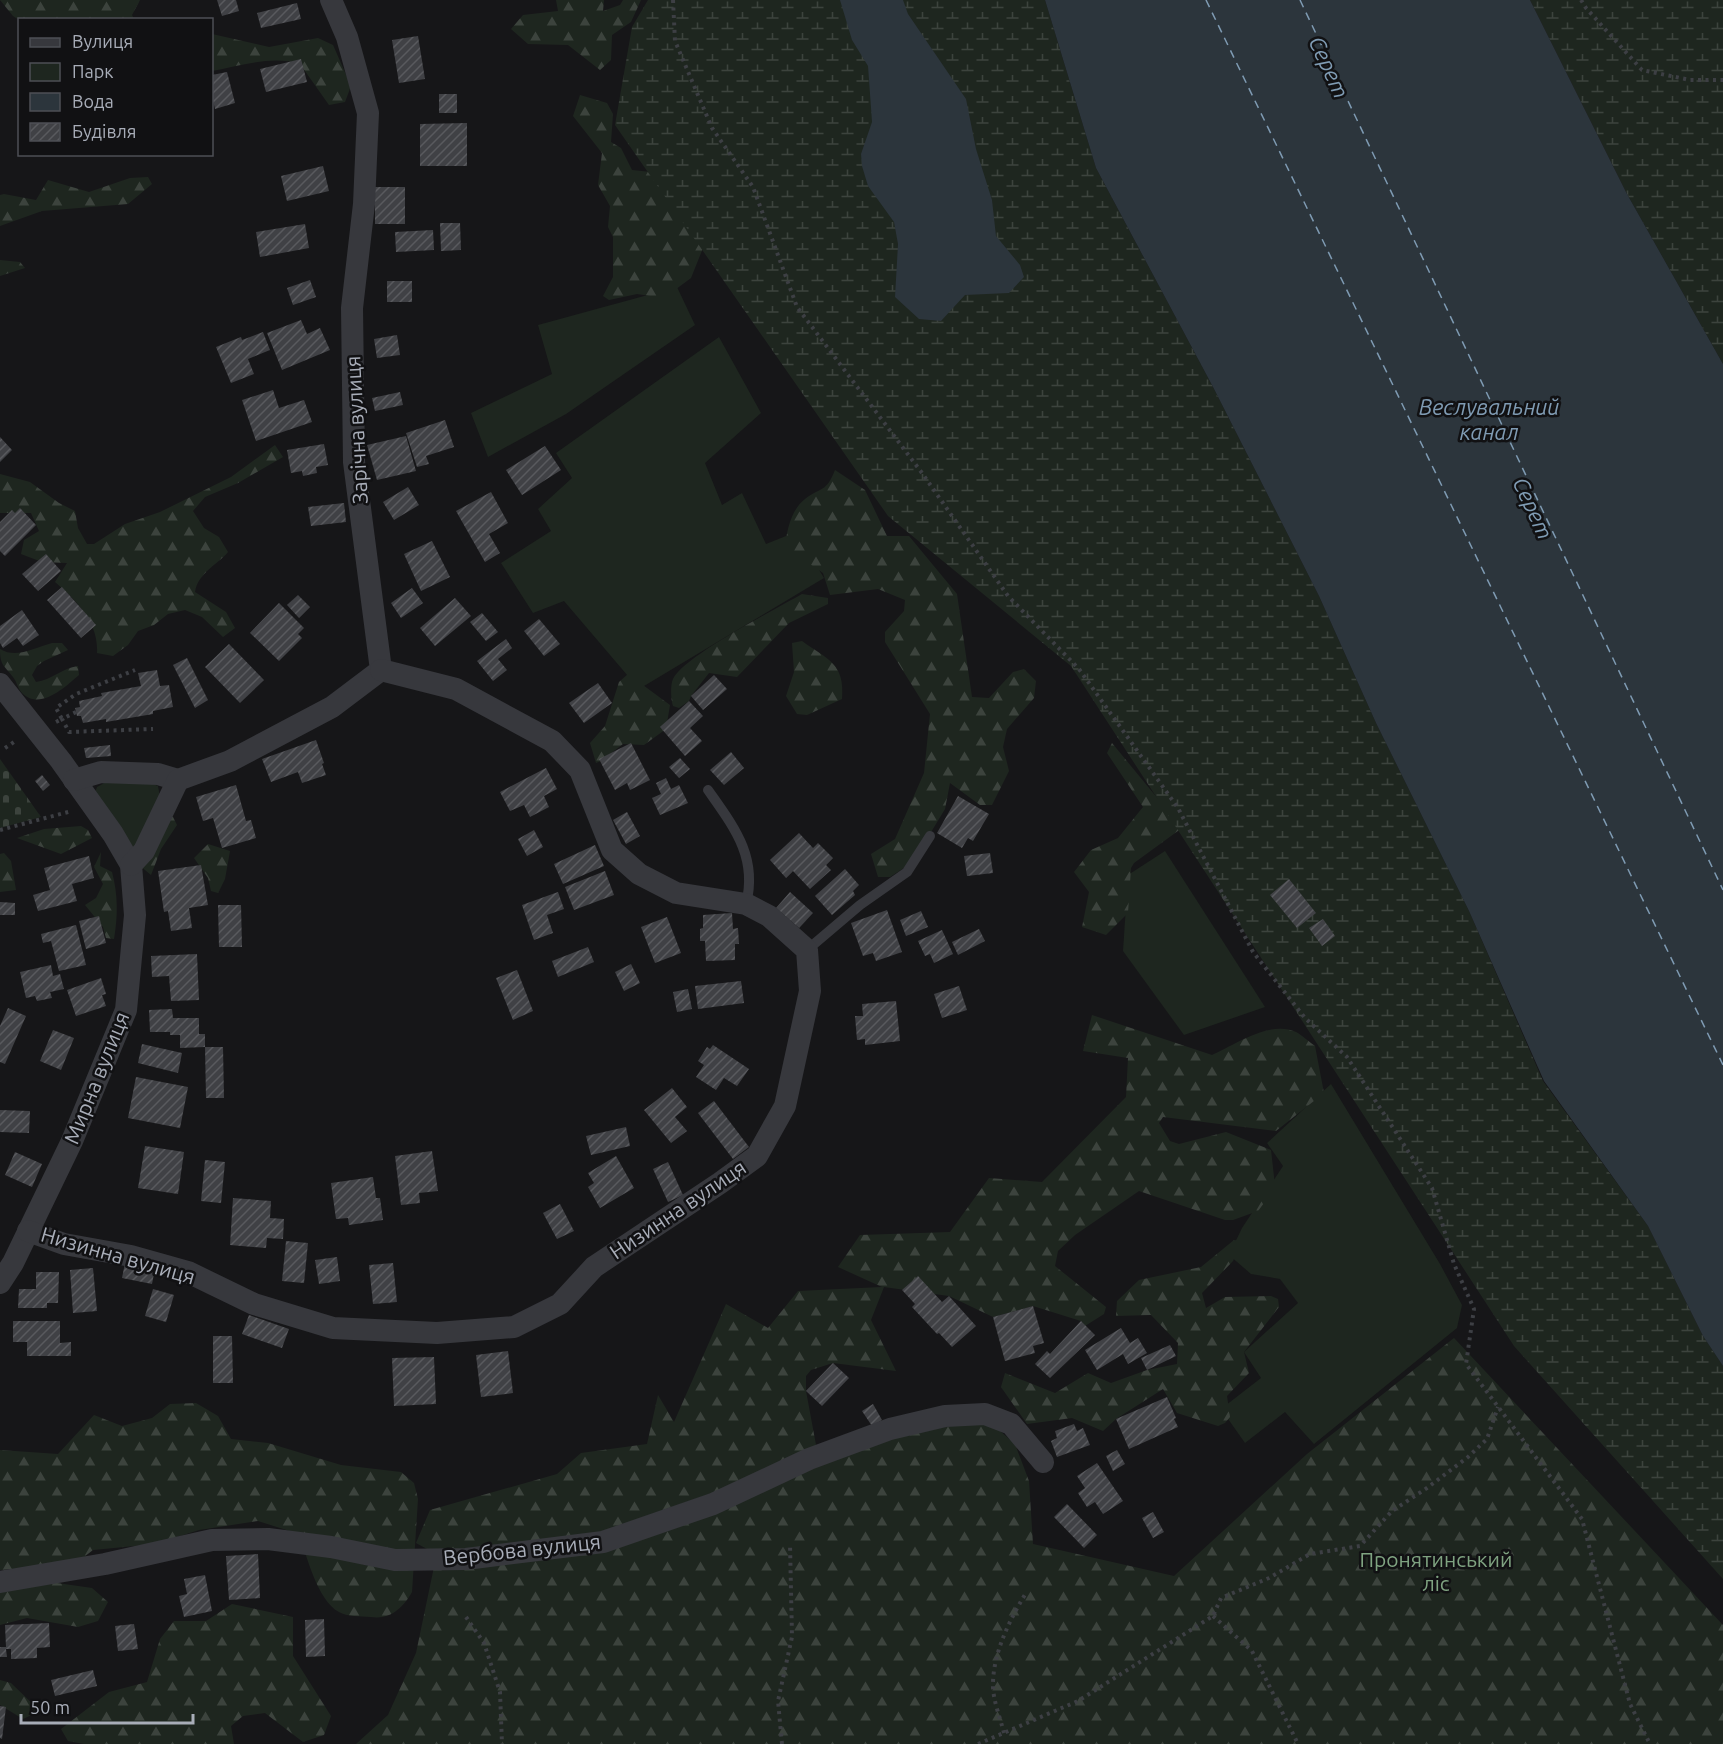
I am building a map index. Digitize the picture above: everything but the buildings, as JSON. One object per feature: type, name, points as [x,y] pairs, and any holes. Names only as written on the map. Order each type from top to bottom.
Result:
[{"type":"street","name":"Зарічна вулиця","points":[[331,0],[347,37],[368,113],[364,204],[352,308],[354,462],[381,670]]},
{"type":"street","points":[[74,780],[101,772],[158,774],[178,780],[230,761],[332,707],[381,670],[456,689],[552,741],[580,770],[612,850],[639,874],[676,893],[746,904],[769,916],[807,950]]},
{"type":"street","name":"Мирна вулиця","points":[[0,684],[113,834],[131,865],[135,915],[126,1010],[72,1141],[13,1263],[0,1283]]},
{"type":"street","points":[[131,865],[144,851],[178,780]]},
{"type":"street","name":"Низинна вулиця","points":[[28,1231],[64,1245],[130,1256],[188,1272],[254,1304],[333,1328],[437,1333],[514,1327],[560,1304],[594,1267],[757,1156],[785,1106],[810,991],[807,950]]},
{"type":"street","name":"Вербова вулиця","points":[[0,1582],[105,1564],[212,1540],[268,1539],[331,1547],[395,1560],[466,1559],[603,1542],[713,1504],[809,1459],[890,1429],[945,1416],[985,1414],[1011,1424],[1043,1462]]},
{"type":"lane","points":[[708,790],[733,826],[745,849],[751,886],[746,904]]},
{"type":"lane","points":[[807,950],[860,905],[907,872],[930,836]]},
{"type":"path","points":[[673,0],[675,41],[712,128],[753,187],[797,307],[922,473],[1008,596],[1085,678],[1178,808],[1253,952],[1305,1018],[1347,1057],[1432,1188],[1454,1264],[1474,1309],[1466,1364],[1582,1520],[1630,1704],[1650,1744]]},
{"type":"path","points":[[1581,0],[1586,9],[1642,70],[1690,80],[1723,80]]},
{"type":"path","points":[[135,670],[75,694],[56,708],[69,732],[153,729]]},
{"type":"path","points":[[50,726],[76,712]]},
{"type":"path","points":[[0,830],[74,810]]},
{"type":"path","points":[[978,1744],[1078,1701],[1213,1616],[1221,1598],[1269,1578],[1310,1554],[1360,1546],[1392,1511],[1427,1488],[1486,1439],[1498,1407]]},
{"type":"path","points":[[782,1744],[778,1701],[792,1637],[790,1544]]},
{"type":"path","points":[[1004,1733],[992,1684],[997,1658],[1013,1615],[1026,1593]]},
{"type":"path","points":[[1213,1616],[1252,1651],[1298,1744]]},
{"type":"path","points":[[466,1617],[484,1643],[500,1692],[502,1744]]},
{"type":"green space","points":[[0,0],[140,0],[132,15],[134,18],[18,19]]},
{"type":"green space","points":[[556,0],[604,0],[603,11],[620,5],[623,0],[641,0],[631,22],[612,35],[611,60],[600,70],[568,45],[528,44],[511,29],[523,15],[558,11]]},
{"type":"green space","points":[[648,0],[1045,0],[1096,168],[1213,387],[1319,596],[1376,723],[1469,911],[1543,1081],[1648,1226],[1703,1336],[1723,1366],[1723,1579],[1514,1346],[1071,666],[888,516],[615,125],[632,27]]},
{"type":"green space","points":[[1530,0],[1723,0],[1723,364],[1627,194]]},
{"type":"green space","points":[[213,34],[269,47],[318,38],[333,45],[351,86],[345,102],[329,105],[300,64],[267,61],[213,71]]},
{"type":"green space","points":[[580,95],[607,103],[613,114],[611,142],[621,148],[632,170],[651,172],[703,248],[691,278],[664,298],[637,294],[609,300],[603,296],[613,277],[613,237],[608,227],[610,206],[598,185],[602,153],[573,116]]},
{"type":"green space","points":[[148,177],[152,184],[128,204],[42,211],[0,226],[0,195],[36,200],[48,180],[89,192],[130,178]]},
{"type":"green space","points":[[0,260],[20,262],[25,268],[0,276]]},
{"type":"green space","points":[[677,287],[695,325],[566,414],[488,457],[471,413],[552,374],[538,325]]},
{"type":"green space","points":[[719,337],[761,413],[705,463],[722,505],[742,493],[766,544],[796,532],[824,578],[639,689],[564,601],[533,613],[501,563],[551,531],[538,509],[572,478],[556,453]]},
{"type":"green space","points":[[275,445],[283,457],[238,483],[205,497],[193,511],[204,528],[219,537],[228,552],[204,574],[195,592],[226,612],[235,628],[223,637],[202,617],[185,610],[168,614],[154,625],[138,631],[128,645],[113,656],[97,653],[94,631],[85,613],[55,582],[67,563],[42,562],[21,554],[24,540],[39,531],[31,513],[0,513],[0,474],[30,482],[59,503],[75,511],[78,528],[87,544],[94,544],[125,524],[160,512],[231,477]]},
{"type":"green space","points":[[835,470],[865,490],[887,536],[909,536],[957,594],[972,697],[989,698],[1013,672],[1024,669],[1036,681],[1034,698],[1007,729],[1003,747],[1009,771],[992,805],[980,805],[950,783],[945,809],[913,862],[890,877],[878,877],[871,854],[895,839],[924,773],[930,714],[885,642],[885,632],[904,611],[905,600],[878,589],[830,595],[823,573],[785,547],[796,509],[805,499],[826,486]]},
{"type":"green space","points":[[802,594],[828,598],[828,604],[789,623],[737,677],[709,673],[689,701],[679,708],[673,706],[672,682],[681,669],[712,646]]},
{"type":"green space","points":[[802,641],[833,664],[841,677],[842,687],[842,699],[807,715],[797,714],[786,696],[794,672],[792,643]]},
{"type":"green space","points":[[52,643],[62,643],[68,650],[37,666],[32,675],[36,682],[78,666],[79,675],[52,695],[37,699],[29,698],[21,691],[3,665],[0,649],[19,653]]},
{"type":"green space","points":[[628,674],[670,705],[666,729],[644,745],[623,744],[596,763],[590,743],[605,726],[619,682]]},
{"type":"green space","points":[[1112,743],[1182,828],[1134,863],[1131,868],[1128,913],[1106,935],[1082,927],[1089,892],[1074,872],[1091,850],[1118,838],[1143,807],[1107,753]]},
{"type":"green space","points":[[0,759],[41,817],[0,828]]},
{"type":"green space","points":[[106,782],[148,782],[158,786],[160,797],[134,848],[94,795],[97,787]]},
{"type":"green space","points":[[159,813],[173,817],[177,825],[161,849],[151,875],[139,865]]},
{"type":"green space","points":[[81,826],[88,830],[92,838],[61,854],[17,838],[44,829]]},
{"type":"green space","points":[[208,844],[230,851],[225,879],[218,893],[211,891],[208,878],[194,858]]},
{"type":"green space","points":[[1165,851],[1265,1007],[1184,1035],[1123,951],[1128,875]]},
{"type":"green space","points":[[101,852],[100,866],[112,872],[115,889],[117,913],[114,939],[106,938],[103,927],[85,905],[96,898],[103,884],[94,867]]},
{"type":"green space","points":[[4,853],[11,861],[16,890],[0,892],[0,854]]},
{"type":"green space","points":[[1092,1015],[1212,1055],[1252,1035],[1275,1029],[1296,1032],[1315,1046],[1324,1093],[1276,1131],[1163,1117],[1159,1123],[1170,1141],[1179,1144],[1226,1132],[1271,1150],[1275,1186],[1258,1211],[1233,1220],[1225,1220],[1139,1191],[1075,1235],[1058,1251],[1055,1266],[1106,1307],[1104,1314],[1085,1326],[1081,1321],[1033,1306],[993,1317],[949,1296],[884,1287],[871,1320],[896,1371],[833,1363],[811,1370],[806,1376],[806,1391],[816,1445],[809,1459],[575,1541],[449,1561],[416,1543],[430,1510],[557,1474],[581,1453],[647,1444],[658,1395],[674,1422],[726,1304],[768,1328],[798,1291],[882,1287],[838,1267],[860,1235],[950,1232],[989,1178],[1042,1182],[1126,1097],[1128,1058],[1083,1051]]},
{"type":"green space","points":[[1331,1084],[1440,1264],[1462,1305],[1457,1328],[1314,1444],[1285,1412],[1245,1443],[1221,1409],[1261,1378],[1244,1352],[1298,1303],[1280,1279],[1251,1274],[1229,1255],[1242,1228],[1283,1166],[1267,1143]]},
{"type":"green space","points":[[1234,1240],[1242,1241],[1233,1261],[1202,1293],[1206,1308],[1225,1297],[1271,1296],[1278,1299],[1279,1307],[1244,1352],[1249,1373],[1227,1396],[1230,1417],[1225,1423],[1218,1426],[1177,1413],[1163,1389],[1116,1419],[1103,1431],[1072,1418],[1027,1424],[1001,1387],[1005,1373],[1055,1393],[1088,1373],[1111,1383],[1147,1370],[1177,1364],[1178,1343],[1151,1315],[1116,1316],[1117,1301],[1139,1280],[1201,1267]]},
{"type":"green space","name":"Пронятинський ліс","points":[[1454,1338],[1723,1625],[1723,1744],[356,1744],[388,1715],[416,1653],[434,1567],[602,1551],[813,1466],[893,1438],[950,1426],[985,1424],[1000,1431],[1015,1444],[1029,1481],[1033,1544],[1174,1576],[1307,1454]]},
{"type":"green space","points":[[196,1403],[218,1416],[231,1439],[268,1443],[341,1465],[401,1472],[414,1483],[418,1499],[412,1592],[400,1608],[384,1617],[342,1614],[331,1606],[319,1588],[299,1534],[258,1521],[199,1530],[155,1544],[93,1550],[75,1564],[0,1570],[0,1450],[58,1454],[94,1415],[122,1426],[152,1418],[170,1404]]},
{"type":"green space","points":[[36,1580],[92,1588],[108,1602],[98,1621],[78,1627],[27,1618],[0,1625],[0,1585]]},
{"type":"green space","points":[[232,1604],[293,1617],[293,1656],[331,1716],[324,1735],[303,1742],[265,1713],[243,1716],[231,1726],[234,1744],[84,1744],[68,1741],[61,1729],[109,1692],[147,1682],[160,1639],[174,1621],[206,1621]]},
{"type":"green space","points":[[0,1680],[11,1683],[40,1711],[23,1719],[0,1705]]},
{"type":"water","points":[[840,0],[903,0],[908,14],[966,99],[976,149],[992,200],[996,236],[1020,265],[1024,277],[1009,293],[965,295],[941,321],[919,319],[895,297],[898,244],[894,222],[868,186],[862,166],[861,154],[872,122],[868,66],[852,40]]},
{"type":"water","name":"Веслувальний канал","points":[[1045,0],[1530,0],[1627,194],[1723,364],[1723,1366],[1703,1336],[1648,1226],[1544,1081],[1469,911],[1376,723],[1319,596],[1213,387],[1096,168]]},
{"type":"ferry route","points":[[1206,0],[1723,1065]]},
{"type":"ferry route","points":[[1300,0],[1723,890]]},
{"type":"water label","name":"Серет","points":[[1329,67]]},
{"type":"water label","name":"Серет","points":[[1533,508]]}]
